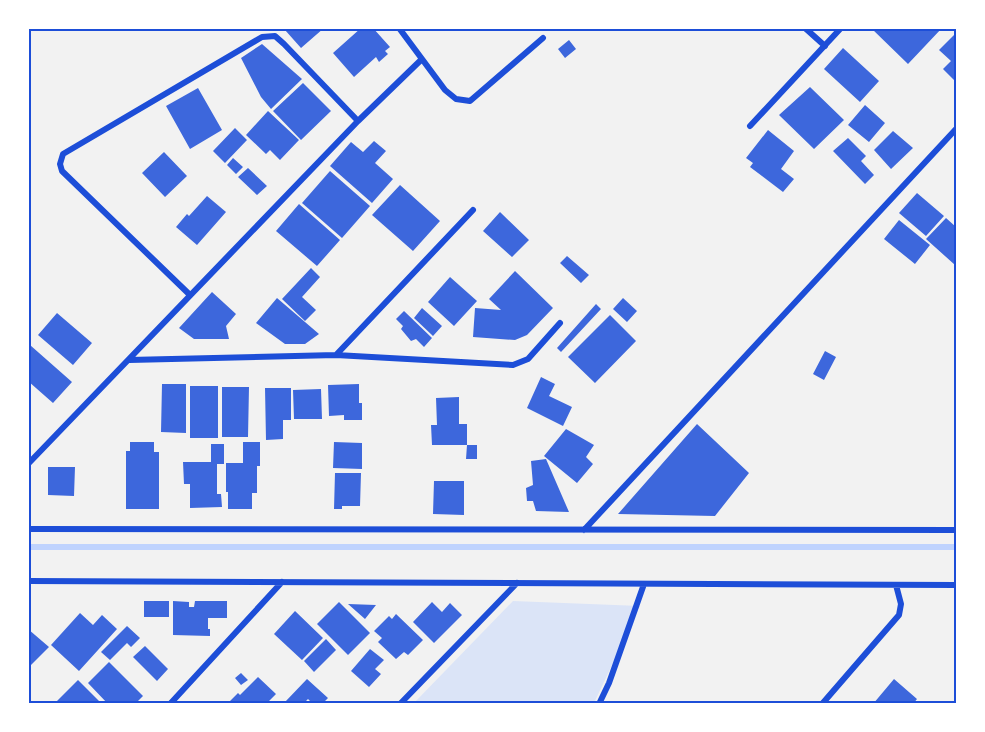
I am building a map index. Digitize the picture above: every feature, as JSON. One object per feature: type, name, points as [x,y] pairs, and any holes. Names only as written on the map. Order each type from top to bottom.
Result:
[{"type":"street","points":[[399,28],[445,90],[456,99],[470,101],[543,38]]},
{"type":"street","points":[[806,28],[825,46]]},
{"type":"street","points":[[750,126],[841,28]]},
{"type":"street","points":[[190,295],[62,171],[60,164],[63,154],[262,37],[275,36],[358,121]]},
{"type":"street","points":[[28,464],[358,121],[422,59]]},
{"type":"street","points":[[584,530],[957,129]]},
{"type":"street","points":[[336,355],[473,210]]},
{"type":"street","points":[[129,360],[336,355],[513,365],[528,359],[560,323]]},
{"type":"street","points":[[28,529],[957,530]]},
{"type":"street","points":[[28,581],[957,585]]},
{"type":"street","points":[[170,704],[282,582]]},
{"type":"street","points":[[400,704],[518,583]]},
{"type":"street","points":[[599,704],[609,683],[644,584]]},
{"type":"street","points":[[822,704],[899,615],[901,604],[896,585]]},
{"type":"shaded area","points":[[513,601],[640,606],[594,703],[413,704]]},
{"type":"building","points":[[288,28],[324,28],[301,48],[285,30]]},
{"type":"building","points":[[361,28],[373,28],[390,47],[385,51],[388,54],[379,62],[376,57],[354,77],[333,53]]},
{"type":"building","points":[[871,28],[942,28],[908,64]]},
{"type":"building","points":[[955,34],[956,82],[943,69],[951,61],[939,50]]},
{"type":"building","points":[[569,40],[576,49],[565,58],[558,49]]},
{"type":"building","points":[[262,44],[302,79],[271,109],[261,97],[241,58]]},
{"type":"building","points":[[843,48],[879,81],[860,102],[824,69]]},
{"type":"building","points":[[303,83],[331,111],[301,140],[273,111]]},
{"type":"building","points":[[810,87],[844,120],[814,149],[779,115]]},
{"type":"building","points":[[198,88],[222,130],[190,149],[166,106]]},
{"type":"building","points":[[865,105],[885,123],[869,142],[848,125]]},
{"type":"building","points":[[268,111],[299,140],[280,160],[270,150],[266,154],[246,135]]},
{"type":"building","points":[[235,128],[247,140],[225,163],[213,151]]},
{"type":"building","points":[[768,130],[794,151],[781,169],[794,179],[783,192],[750,167],[753,163],[746,158]]},
{"type":"building","points":[[893,131],[913,148],[891,169],[874,150]]},
{"type":"building","points":[[848,138],[866,156],[861,161],[874,175],[865,184],[833,151]]},
{"type":"building","points":[[374,141],[386,151],[375,163],[393,179],[372,203],[330,166],[351,142],[363,152]]},
{"type":"building","points":[[164,152],[187,176],[165,197],[142,173]]},
{"type":"building","points":[[233,158],[243,167],[236,174],[227,165]]},
{"type":"building","points":[[248,168],[267,186],[257,195],[238,177]]},
{"type":"building","points":[[330,171],[370,206],[342,238],[302,203]]},
{"type":"building","points":[[400,185],[440,221],[413,251],[372,215]]},
{"type":"building","points":[[917,193],[944,216],[926,236],[899,213]]},
{"type":"building","points":[[207,196],[226,212],[197,245],[176,227]]},
{"type":"building","points":[[299,204],[340,240],[317,266],[276,231]]},
{"type":"building","points":[[500,212],[529,240],[512,257],[483,231]]},
{"type":"building","points":[[946,218],[956,227],[955,265],[926,239]]},
{"type":"building","points":[[899,220],[930,245],[915,264],[884,239]]},
{"type":"building","points":[[567,256],[589,275],[581,283],[560,263]]},
{"type":"building","points":[[311,268],[320,277],[302,297],[316,310],[305,321],[282,299]]},
{"type":"building","points":[[515,271],[553,308],[527,335],[515,340],[473,337],[475,308],[501,310],[489,299]]},
{"type":"building","points":[[450,277],[477,301],[454,326],[428,302]]},
{"type":"building","points":[[212,292],[236,314],[226,326],[229,339],[194,339],[179,328]]},
{"type":"building","points":[[277,298],[319,334],[305,344],[285,344],[256,323]]},
{"type":"building","points":[[623,298],[637,311],[627,322],[613,309]]},
{"type":"building","points":[[596,304],[601,309],[561,352],[557,348]]},
{"type":"building","points":[[422,308],[442,326],[433,336],[414,318]]},
{"type":"building","points":[[404,311],[432,338],[424,347],[416,339],[411,341],[401,329],[403,326],[396,319]]},
{"type":"building","points":[[57,313],[92,343],[73,365],[38,335]]},
{"type":"building","points":[[610,315],[636,341],[595,383],[568,357]]},
{"type":"building","points":[[30,345],[72,382],[53,403],[28,381],[28,347]]},
{"type":"building","points":[[825,351],[836,357],[824,380],[813,374]]},
{"type":"building","points":[[541,377],[555,384],[549,396],[572,407],[563,426],[527,408]]},
{"type":"building","points":[[162,384],[186,384],[186,433],[161,432]]},
{"type":"building","points":[[359,384],[362,420],[344,420],[344,415],[329,416],[328,385]]},
{"type":"building","points":[[190,386],[218,386],[218,438],[190,438]]},
{"type":"building","points":[[222,387],[249,387],[248,437],[222,437]]},
{"type":"building","points":[[265,388],[291,388],[291,420],[283,420],[283,439],[266,440]]},
{"type":"building","points":[[321,389],[322,419],[294,419],[293,390]]},
{"type":"building","points":[[459,397],[459,424],[467,424],[467,445],[432,445],[431,425],[437,425],[436,398]]},
{"type":"building","points":[[697,424],[749,473],[715,516],[618,514]]},
{"type":"building","points":[[566,429],[594,445],[586,457],[593,464],[577,483],[544,456]]},
{"type":"building","points":[[130,442],[154,442],[154,452],[159,452],[159,509],[126,509],[126,451],[130,451]]},
{"type":"building","points":[[243,442],[260,442],[257,493],[252,493],[252,509],[228,509],[226,463],[243,463]]},
{"type":"building","points":[[334,442],[362,443],[362,469],[333,468]]},
{"type":"building","points":[[211,444],[224,444],[224,464],[217,464],[217,494],[221,494],[222,507],[190,508],[190,484],[184,484],[183,462],[211,462]]},
{"type":"building","points":[[467,445],[477,445],[477,459],[466,459]]},
{"type":"building","points":[[546,459],[569,512],[536,511],[533,501],[527,501],[526,488],[533,485],[531,461]]},
{"type":"building","points":[[48,467],[75,467],[74,496],[48,495]]},
{"type":"building","points":[[335,473],[361,473],[360,506],[342,506],[342,509],[334,509]]},
{"type":"building","points":[[434,481],[464,481],[464,515],[433,514]]},
{"type":"building","points":[[144,601],[169,601],[169,617],[144,617]]},
{"type":"building","points":[[173,601],[189,602],[189,607],[194,607],[195,601],[227,601],[227,618],[208,618],[210,636],[173,635]]},
{"type":"building","points":[[339,602],[370,633],[348,655],[317,624]]},
{"type":"building","points":[[432,602],[442,612],[450,603],[462,615],[434,643],[413,622]]},
{"type":"building","points":[[348,604],[376,605],[365,619]]},
{"type":"building","points":[[295,611],[323,638],[302,660],[274,634]]},
{"type":"building","points":[[80,613],[93,625],[102,615],[117,629],[79,671],[51,645]]},
{"type":"building","points":[[396,614],[423,640],[408,655],[404,652],[396,659],[378,642],[382,638],[374,631],[389,616],[392,619]]},
{"type":"building","points":[[127,626],[140,638],[131,647],[127,643],[110,660],[101,652]]},
{"type":"building","points":[[28,629],[49,647],[28,668]]},
{"type":"building","points":[[326,639],[336,650],[314,672],[304,661]]},
{"type":"building","points":[[145,646],[168,669],[157,681],[133,657]]},
{"type":"building","points":[[370,649],[384,660],[375,669],[381,674],[369,687],[351,671]]},
{"type":"building","points":[[109,662],[143,696],[135,704],[108,704],[88,683]]},
{"type":"building","points":[[241,673],[248,680],[241,685],[235,678]]},
{"type":"building","points":[[258,677],[276,694],[266,704],[227,704],[238,693],[240,695]]},
{"type":"building","points":[[307,679],[328,698],[322,704],[313,704],[308,699],[303,704],[286,704],[285,702]]},
{"type":"building","points":[[894,679],[917,699],[913,704],[905,704],[902,701],[900,704],[873,704]]},
{"type":"building","points":[[78,680],[102,704],[54,704]]},
{"type":"waterway","points":[[28,547],[956,547]]}]
